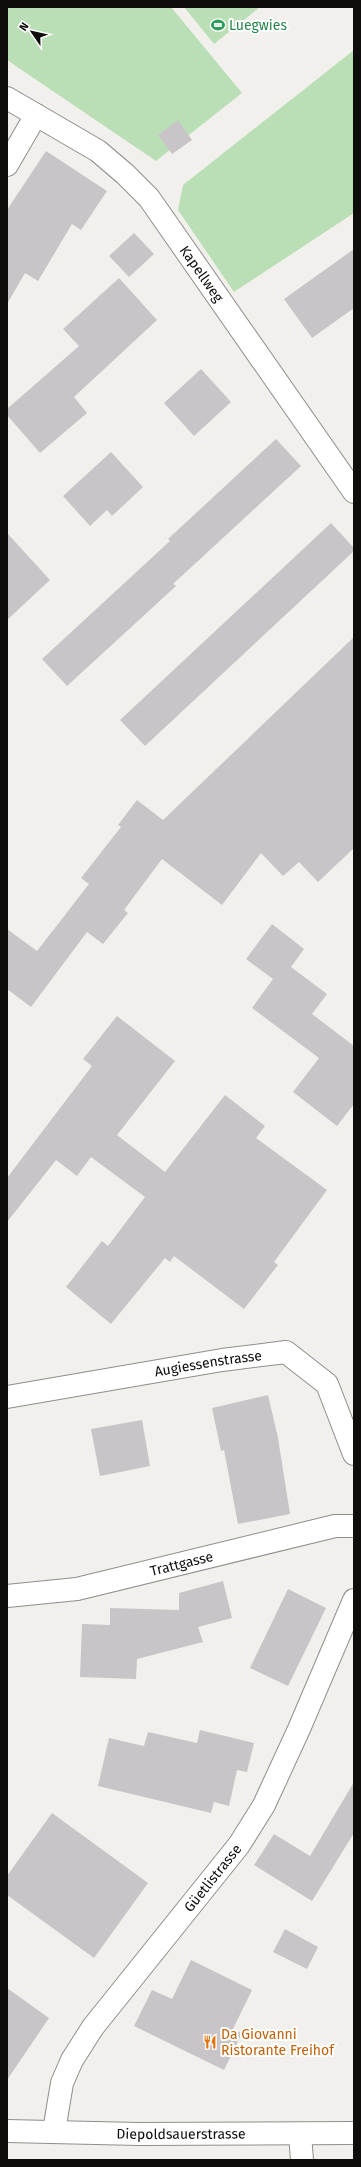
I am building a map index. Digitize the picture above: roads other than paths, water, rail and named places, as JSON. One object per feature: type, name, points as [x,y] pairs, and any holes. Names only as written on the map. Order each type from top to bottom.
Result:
[{"type":"street","name":"Kapellweg","points":[[7,98],[98,151],[125,174],[149,198],[354,492]]},
{"type":"street","points":[[7,165],[36,115]]},
{"type":"street","name":"Augiessenstrasse","points":[[7,1398],[222,1360],[286,1352],[327,1384],[354,1454]]},
{"type":"street","name":"Trattgasse","points":[[7,1596],[77,1589],[335,1526],[354,1526]]},
{"type":"street","name":"Güetlistrasse","points":[[54,2131],[62,2083],[72,2060],[93,2027],[239,1845],[264,1805],[353,1607]]},
{"type":"street","name":"Diepoldsauerstrasse","points":[[7,2132],[54,2131],[138,2134],[354,2133]]},
{"type":"street","points":[[300,2134],[302,2160]]},
{"type":"place","name":"Luegwies","points":[[218,25]]},
{"type":"place","name":"Da Giovanni Ristorante Freihof","points":[[210,2042]]}]
